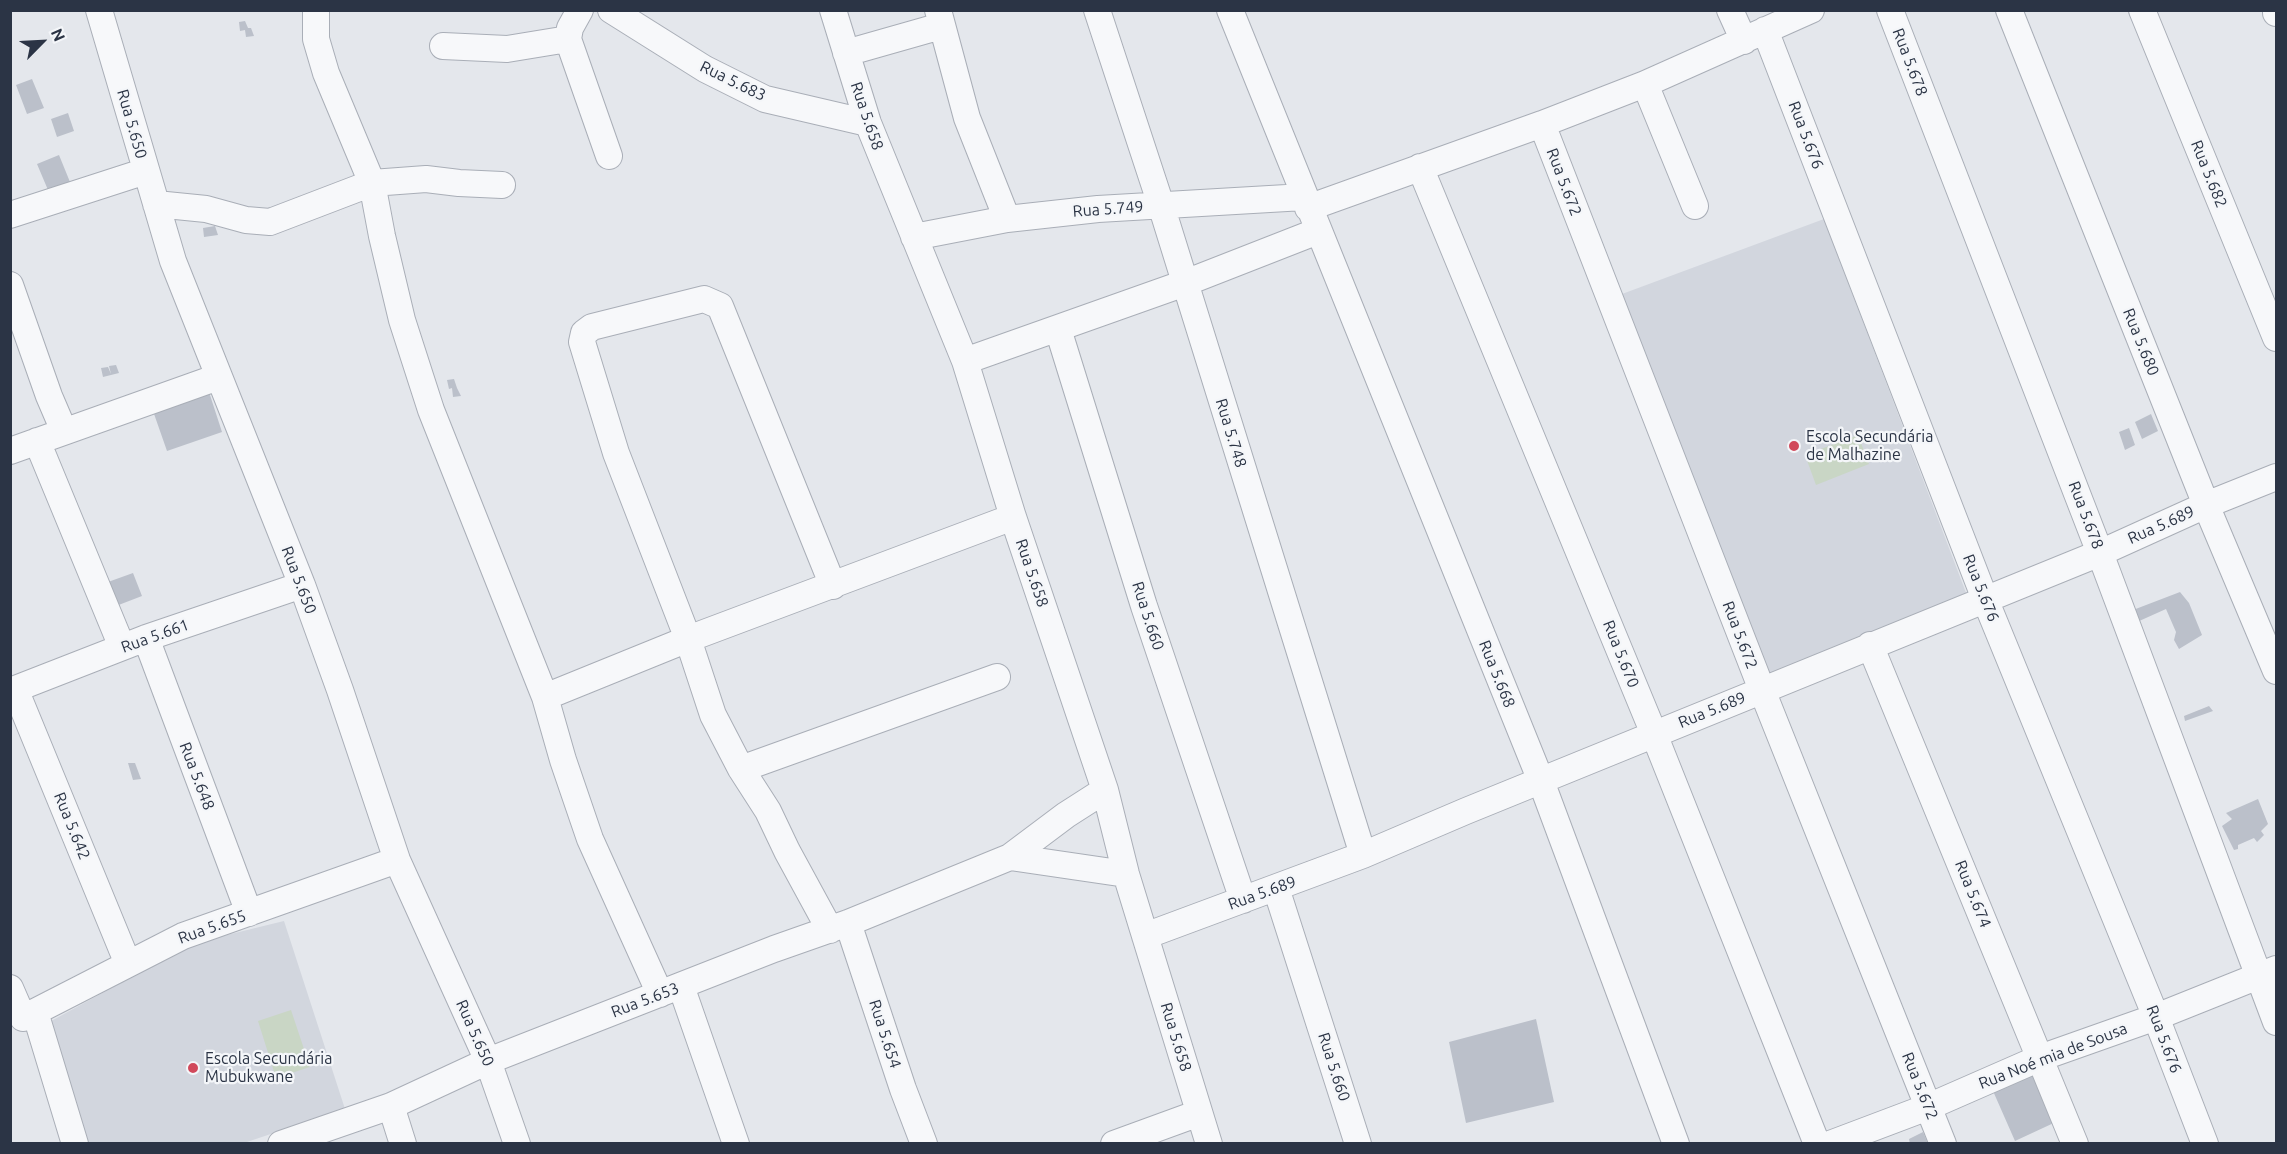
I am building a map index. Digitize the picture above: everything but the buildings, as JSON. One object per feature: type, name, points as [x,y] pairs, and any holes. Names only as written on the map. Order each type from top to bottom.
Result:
[{"type":"street","name":"Rua 5.650","points":[[99,10],[173,261],[302,585],[397,860],[488,1061],[517,1143]]},
{"type":"street","points":[[316,10],[316,39],[326,73],[372,183],[402,320],[431,410],[545,698],[590,839],[670,990],[736,1143]]},
{"type":"street","points":[[580,10],[570,28],[568,39],[609,156]]},
{"type":"street","name":"Rua 5.683","points":[[611,10],[705,69],[765,99],[868,123]]},
{"type":"street","name":"Rua 5.658","points":[[833,10],[868,123],[965,361],[1013,517],[1105,790],[1126,874],[1209,1143]]},
{"type":"street","name":"Rua 5.748","points":[[1097,10],[1161,205],[1363,855]]},
{"type":"street","points":[[1230,10],[1310,212]]},
{"type":"street","name":"Rua 5.676","points":[[1730,10],[1755,35],[2156,1017],[2205,1143]]},
{"type":"street","points":[[965,361],[1185,283],[1310,212],[1420,167],[1542,124],[1645,84],[1811,10]]},
{"type":"street","name":"Rua 5.678","points":[[1890,10],[2100,552],[2268,973],[2277,1022]]},
{"type":"street","name":"Rua 5.680","points":[[2009,10],[2206,505],[2277,671]]},
{"type":"street","name":"Rua 5.682","points":[[2142,10],[2277,338]]},
{"type":"street","points":[[846,53],[940,18],[967,118],[1007,219]]},
{"type":"street","points":[[443,46],[507,49],[568,39]]},
{"type":"street","points":[[1645,84],[1695,206]]},
{"type":"street","name":"Rua 5.672","points":[[1542,124],[1762,690],[1943,1143]]},
{"type":"street","name":"Rua 5.670","points":[[1420,167],[1654,735],[1817,1143]]},
{"type":"street","points":[[10,215],[146,171]]},
{"type":"street","points":[[156,204],[206,209],[246,220],[270,222],[372,183],[426,179],[502,185]]},
{"type":"street","name":"Rua 5.749","points":[[914,237],[1007,219],[1161,205],[1310,212]]},
{"type":"street","name":"Rua 5.668","points":[[1310,212],[1541,781],[1676,1143]]},
{"type":"street","points":[[10,285],[49,396],[64,431]]},
{"type":"street","name":"Rua 5.654","points":[[833,586],[720,306],[705,299],[592,327],[584,333],[582,342],[616,453],[688,639],[713,715],[741,769],[768,811],[787,851],[839,926],[924,1143]]},
{"type":"street","name":"Rua 5.660","points":[[1058,329],[1144,606],[1243,900]]},
{"type":"street","points":[[10,451],[218,376]]},
{"type":"street","points":[[37,441],[122,647]]},
{"type":"street","name":"Rua 5.689","points":[[1145,936],[1363,855],[2277,477]]},
{"type":"street","points":[[545,698],[688,639],[1013,517]]},
{"type":"street","name":"Rua 5.661","points":[[13,690],[146,638],[302,585]]},
{"type":"street","name":"Rua 5.648","points":[[146,638],[249,913]]},
{"type":"street","name":"Rua 5.674","points":[[1870,645],[2075,1143]]},
{"type":"street","points":[[741,769],[998,677]]},
{"type":"street","name":"Rua 5.642","points":[[13,690],[128,964]]},
{"type":"street","name":"Rua 5.653","points":[[280,1143],[391,1106],[488,1061],[774,949],[839,926],[1010,857],[1066,815],[1105,790]]},
{"type":"street","points":[[1010,857],[1126,874]]},
{"type":"street","name":"Rua 5.655","points":[[23,1017],[183,936],[397,860]]},
{"type":"street","name":"Rua 5.660","points":[[1276,888],[1358,1143]]},
{"type":"street","name":"Rua Noé mia de Sousa","points":[[1830,1143],[1928,1107],[2040,1058],[2156,1017],[2268,973]]},
{"type":"street","points":[[10,988],[75,1143]]},
{"type":"street","points":[[391,1106],[404,1143]]},
{"type":"street","points":[[1114,1143],[1199,1113]]},
{"type":"shaded area","name":"Escola Secundária de Malhazine","points":[[1824,219],[1968,598],[1765,680],[1622,294]]},
{"type":"shaded area","name":"Escola Secundária Mubukwane","points":[[284,921],[345,1109],[244,1143],[76,1143],[42,1026],[194,943]]},
{"type":"green space","points":[[1858,435],[1869,464],[1816,485],[1805,455]]},
{"type":"green space","points":[[291,1010],[310,1067],[276,1078],[258,1021]]},
{"type":"place","name":"Escola Secundária de Malhazine","points":[[1794,446]]},
{"type":"place","name":"Escola Secundária Mubukwane","points":[[193,1068]]}]
